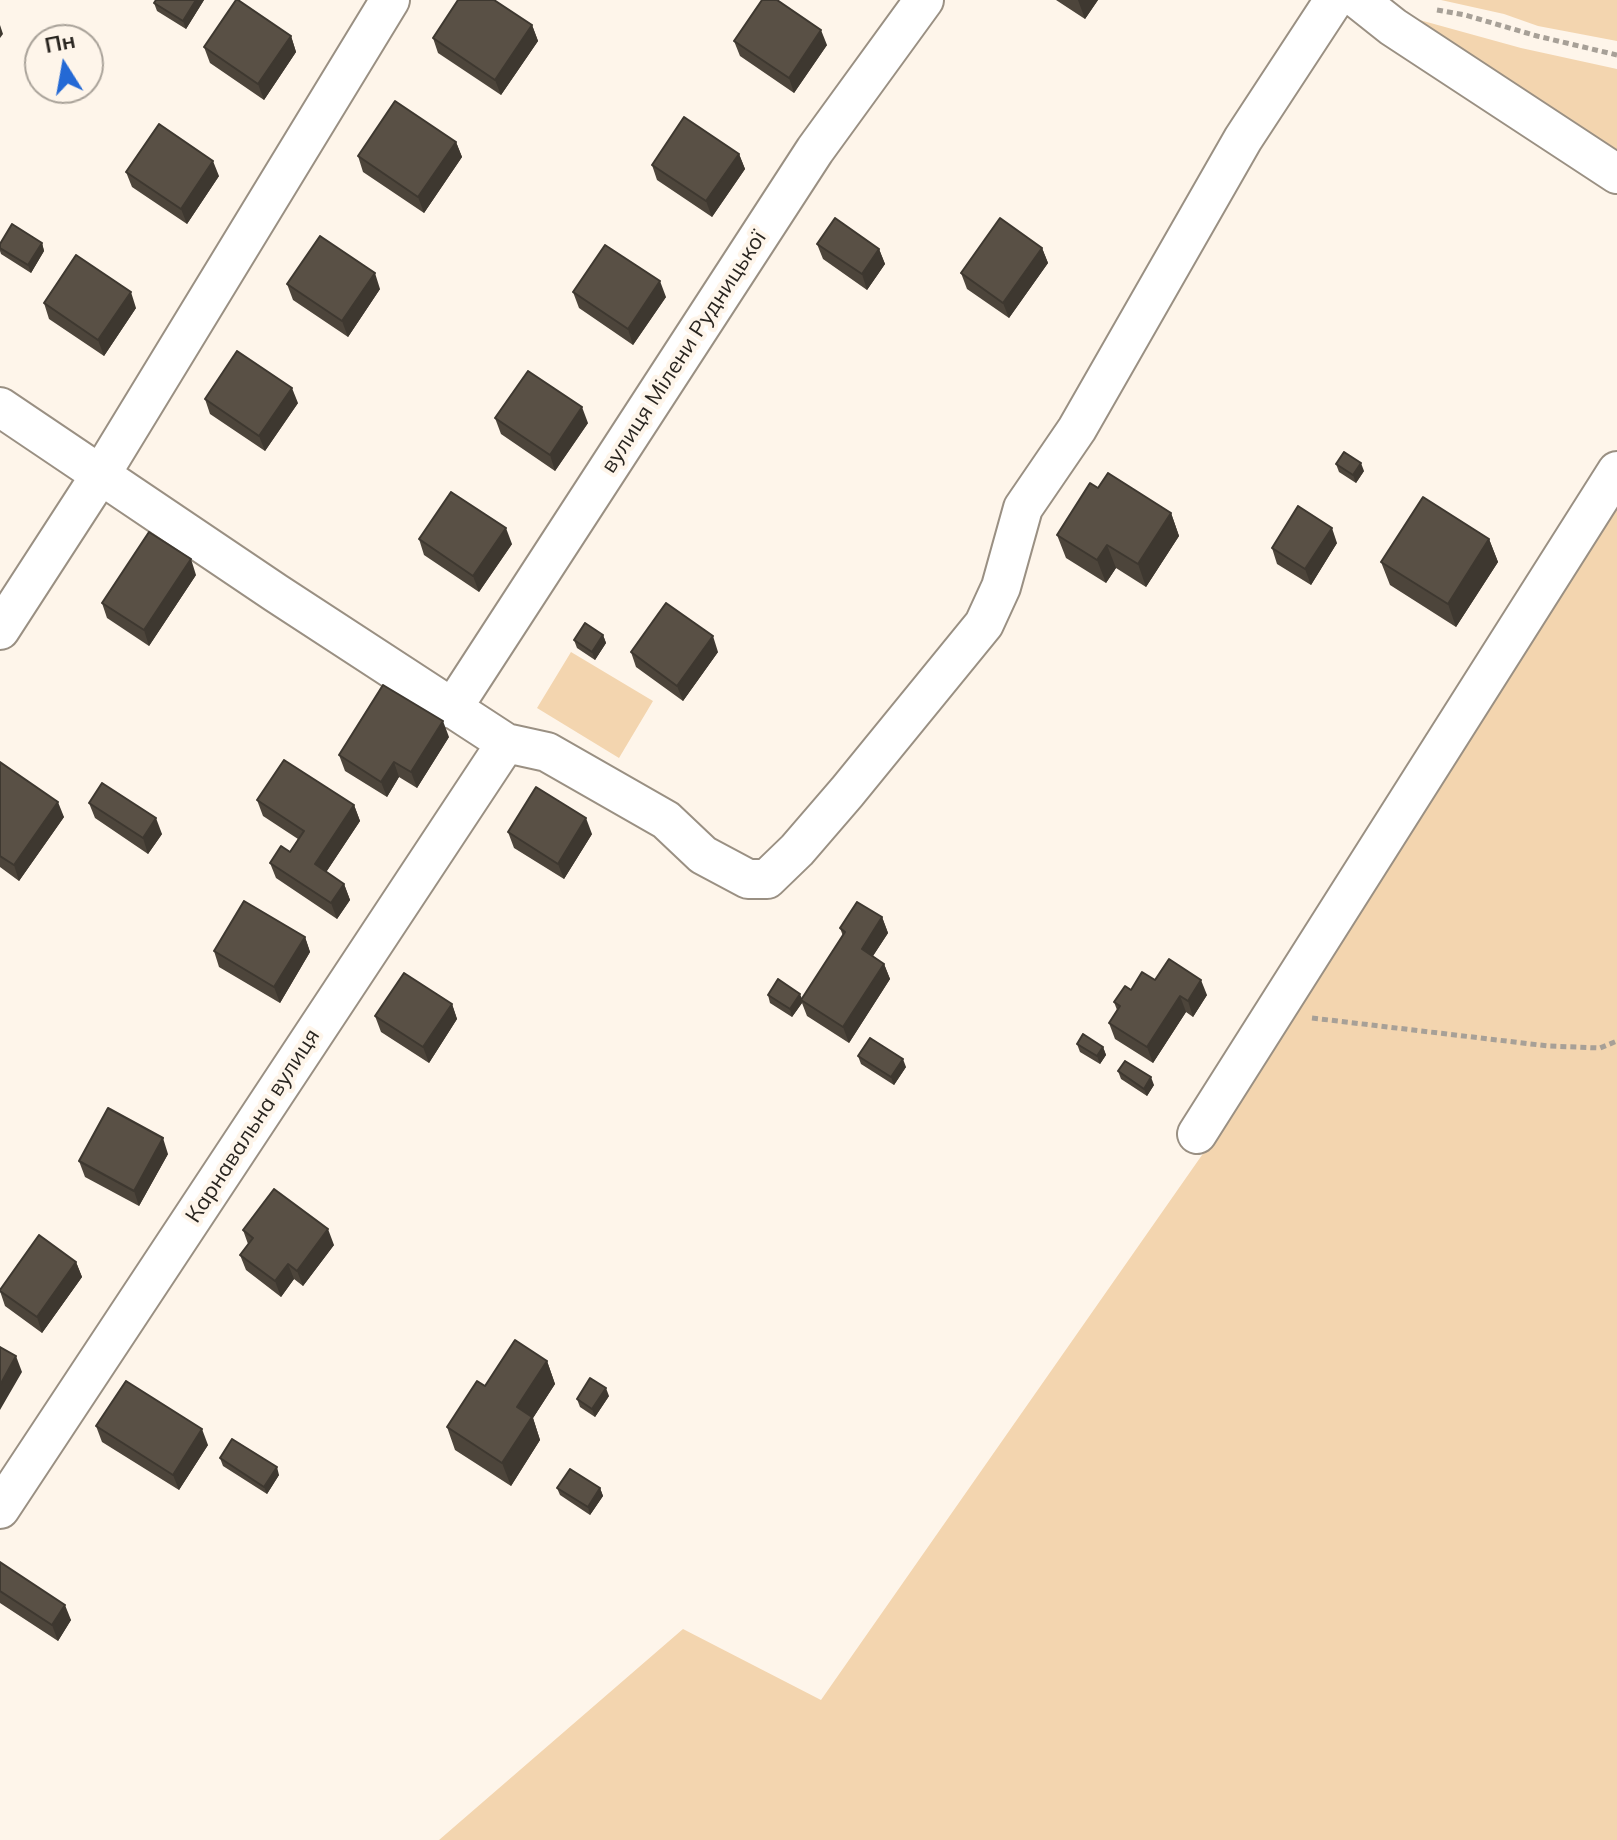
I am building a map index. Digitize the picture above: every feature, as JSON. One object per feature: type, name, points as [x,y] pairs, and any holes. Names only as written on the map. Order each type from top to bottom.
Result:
[{"type":"street","points":[[0,630],[101,474],[390,0]]},
{"type":"street","name":"вулиця Мілени Рудницької","points":[[452,709],[815,150],[924,0]]},
{"type":"street","points":[[0,407],[506,743],[547,752],[666,820],[703,855],[748,879],[767,879],[797,850],[847,792],[984,624],[1001,587],[1023,508],[1077,429],[1243,139],[1334,0]]},
{"type":"street","points":[[1359,0],[1393,27],[1617,174]]},
{"type":"street","points":[[1197,1134],[1617,471]]},
{"type":"street","name":"Карнавальна вулиця","points":[[0,1509],[506,743]]},
{"type":"path","points":[[1435,10],[1617,55]]},
{"type":"path","points":[[1276,1012],[1391,1029],[1548,1046],[1600,1048],[1617,1041]]},
{"type":"shaded area","points":[[1441,0],[1617,0],[1617,41],[1538,26],[1504,14]]},
{"type":"shaded area","points":[[1416,19],[1521,48],[1617,69],[1617,150]]},
{"type":"shaded area","points":[[1617,496],[1617,1840],[439,1840],[683,1629],[821,1700],[1216,1135]]},
{"type":"shaded area","points":[[571,652],[653,701],[619,758],[537,708]]},
{"type":"building","points":[[156,0],[196,0],[183,21],[154,3]]},
{"type":"building","points":[[236,0],[291,36],[258,84],[204,47]]},
{"type":"building","points":[[458,0],[494,0],[532,25],[495,80],[433,38]]},
{"type":"building","points":[[762,0],[777,0],[821,30],[789,78],[734,41]]},
{"type":"building","points":[[395,101],[456,142],[418,197],[358,156]]},
{"type":"building","points":[[684,117],[739,154],[706,201],[652,165]]},
{"type":"building","points":[[159,124],[213,161],[181,209],[126,172]]},
{"type":"building","points":[[835,218],[879,249],[862,274],[817,244]]},
{"type":"building","points":[[1000,218],[1042,248],[1003,303],[961,273]]},
{"type":"building","points":[[12,224],[42,243],[28,265],[0,248]]},
{"type":"building","points":[[320,236],[375,273],[342,321],[287,284]]},
{"type":"building","points":[[605,245],[660,281],[628,329],[573,292]]},
{"type":"building","points":[[76,255],[131,292],[98,340],[44,303]]},
{"type":"building","points":[[237,351],[292,388],[259,436],[205,399]]},
{"type":"building","points":[[528,371],[582,407],[550,455],[495,418]]},
{"type":"building","points":[[1344,452],[1361,463],[1353,475],[1336,464]]},
{"type":"building","points":[[1108,473],[1171,513],[1138,564],[1107,545],[1097,560],[1057,535],[1090,483],[1098,488]]},
{"type":"building","points":[[451,492],[506,528],[473,576],[419,539]]},
{"type":"building","points":[[1423,497],[1489,539],[1448,604],[1381,562]]},
{"type":"building","points":[[1298,506],[1332,528],[1305,569],[1272,548]]},
{"type":"building","points":[[149,532],[191,559],[144,630],[102,603]]},
{"type":"building","points":[[666,603],[713,636],[677,686],[631,652]]},
{"type":"building","points":[[585,623],[603,635],[592,652],[574,640]]},
{"type":"building","points":[[383,685],[443,721],[411,772],[394,762],[381,782],[339,755]]},
{"type":"building","points":[[284,760],[354,805],[315,864],[344,884],[331,903],[270,863],[281,846],[290,852],[304,831],[257,800]]},
{"type":"building","points":[[0,762],[58,802],[14,865],[0,856]]},
{"type":"building","points":[[102,783],[156,818],[143,838],[89,803]]},
{"type":"building","points":[[536,787],[586,818],[558,864],[508,832]]},
{"type":"building","points":[[244,901],[305,937],[274,987],[214,951]]},
{"type":"building","points":[[857,902],[882,917],[862,949],[884,964],[843,1027],[801,1000],[845,932],[840,928]]},
{"type":"building","points":[[1169,959],[1201,980],[1188,1001],[1180,996],[1147,1047],[1109,1023],[1120,1006],[1114,1002],[1125,986],[1131,990],[1142,972],[1155,980]]},
{"type":"building","points":[[404,973],[452,1004],[423,1047],[375,1016]]},
{"type":"building","points":[[778,979],[800,994],[790,1009],[768,995]]},
{"type":"building","points":[[1083,1034],[1103,1047],[1097,1056],[1077,1044]]},
{"type":"building","points":[[870,1038],[903,1059],[891,1077],[858,1056]]},
{"type":"building","points":[[1125,1061],[1151,1077],[1144,1089],[1118,1071]]},
{"type":"building","points":[[108,1108],[163,1138],[134,1191],[79,1161]]},
{"type":"building","points":[[274,1189],[328,1229],[297,1271],[288,1264],[275,1281],[240,1255],[253,1238],[243,1230]]},
{"type":"building","points":[[39,1235],[76,1262],[37,1317],[0,1290]]},
{"type":"building","points":[[515,1340],[547,1361],[517,1407],[532,1417],[502,1463],[447,1427],[477,1381],[485,1386]]},
{"type":"building","points":[[0,1347],[16,1356],[0,1385]]},
{"type":"building","points":[[590,1378],[606,1388],[592,1409],[577,1399]]},
{"type":"building","points":[[126,1381],[202,1429],[173,1475],[96,1426]]},
{"type":"building","points":[[232,1439],[277,1467],[264,1487],[220,1458]]},
{"type":"building","points":[[570,1469],[600,1488],[588,1507],[557,1488]]},
{"type":"building","points":[[0,1562],[65,1605],[52,1625],[0,1591]]}]
